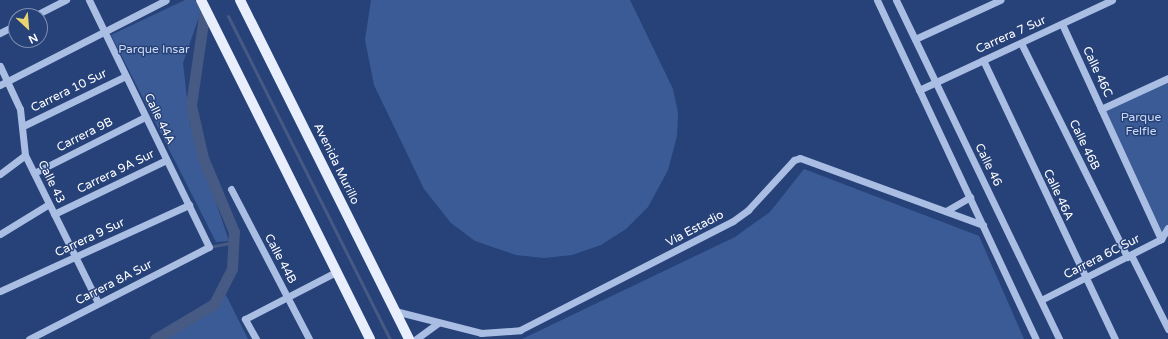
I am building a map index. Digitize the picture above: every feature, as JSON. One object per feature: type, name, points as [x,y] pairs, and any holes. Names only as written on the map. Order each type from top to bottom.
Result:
[{"type":"main road","points":[[201,0],[370,339]]},
{"type":"main road","name":"Avenida Murillo","points":[[240,0],[409,339]]},
{"type":"street","points":[[48,9],[66,0]]},
{"type":"street","name":"Calle 44A","points":[[89,0],[209,247]]},
{"type":"street","points":[[0,85],[166,0]]},
{"type":"street","points":[[877,0],[1036,339]]},
{"type":"street","name":"Calle 46","points":[[896,0],[1059,339]]},
{"type":"street","points":[[915,39],[1000,0]]},
{"type":"street","name":"Carrera 7 Sur","points":[[919,90],[1112,0]]},
{"type":"street","name":"Calle 46C","points":[[1062,24],[1161,239]]},
{"type":"street","name":"Calle 46B","points":[[1021,43],[1129,256],[1168,329]]},
{"type":"street","name":"Calle 46A","points":[[983,60],[1115,339]]},
{"type":"street","name":"Calle 43","points":[[0,66],[20,109],[25,155],[98,303]]},
{"type":"street","name":"Carrera 10 Sur","points":[[23,126],[126,76]]},
{"type":"street","points":[[1101,109],[1168,78]]},
{"type":"street","name":"Carrera 9B","points":[[34,173],[145,117]]},
{"type":"street","points":[[0,174],[25,155]]},
{"type":"street","name":"Vía Estadio","points":[[395,311],[493,334],[536,324],[733,221],[748,210],[794,160],[806,158],[983,225]]},
{"type":"street","name":"Carrera 9A Sur","points":[[54,214],[166,160]]},
{"type":"street","name":"Calle 44B","points":[[231,189],[309,339]]},
{"type":"street","points":[[946,211],[970,197]]},
{"type":"street","points":[[0,224],[2,232],[49,204]]},
{"type":"street","name":"Carrera 9 Sur","points":[[0,291],[189,205]]},
{"type":"street","name":"Carrera 6C Sur","points":[[1041,300],[1086,279],[1161,239],[1168,228]]},
{"type":"street","name":"Carrera 8A Sur","points":[[29,339],[209,247]]},
{"type":"street","points":[[256,339],[245,319],[336,272]]},
{"type":"street","points":[[416,339],[438,322]]},
{"type":"green space","name":"Parque Insar","points":[[185,0],[195,0],[201,11],[183,63],[190,125],[229,241],[216,242],[111,35]]},
{"type":"green space","points":[[371,0],[630,0],[673,89],[678,113],[677,136],[668,170],[648,207],[626,229],[601,245],[572,255],[544,258],[516,255],[475,241],[451,223],[424,189],[374,85],[365,40]]},
{"type":"green space","name":"Parque Felfle","points":[[1168,81],[1168,226],[1162,236],[1103,112]]},
{"type":"green space","points":[[804,169],[979,236],[1024,339],[522,339],[735,237],[770,212]]},
{"type":"green space","points":[[226,295],[248,339],[164,339],[205,315]]},
{"type":"waterway","points":[[155,339],[214,304],[232,269],[234,232],[203,158],[191,105],[204,16]]},
{"type":"waterway","points":[[228,16],[390,339]]},
{"type":"waterway","points":[[209,247],[235,242]]}]
